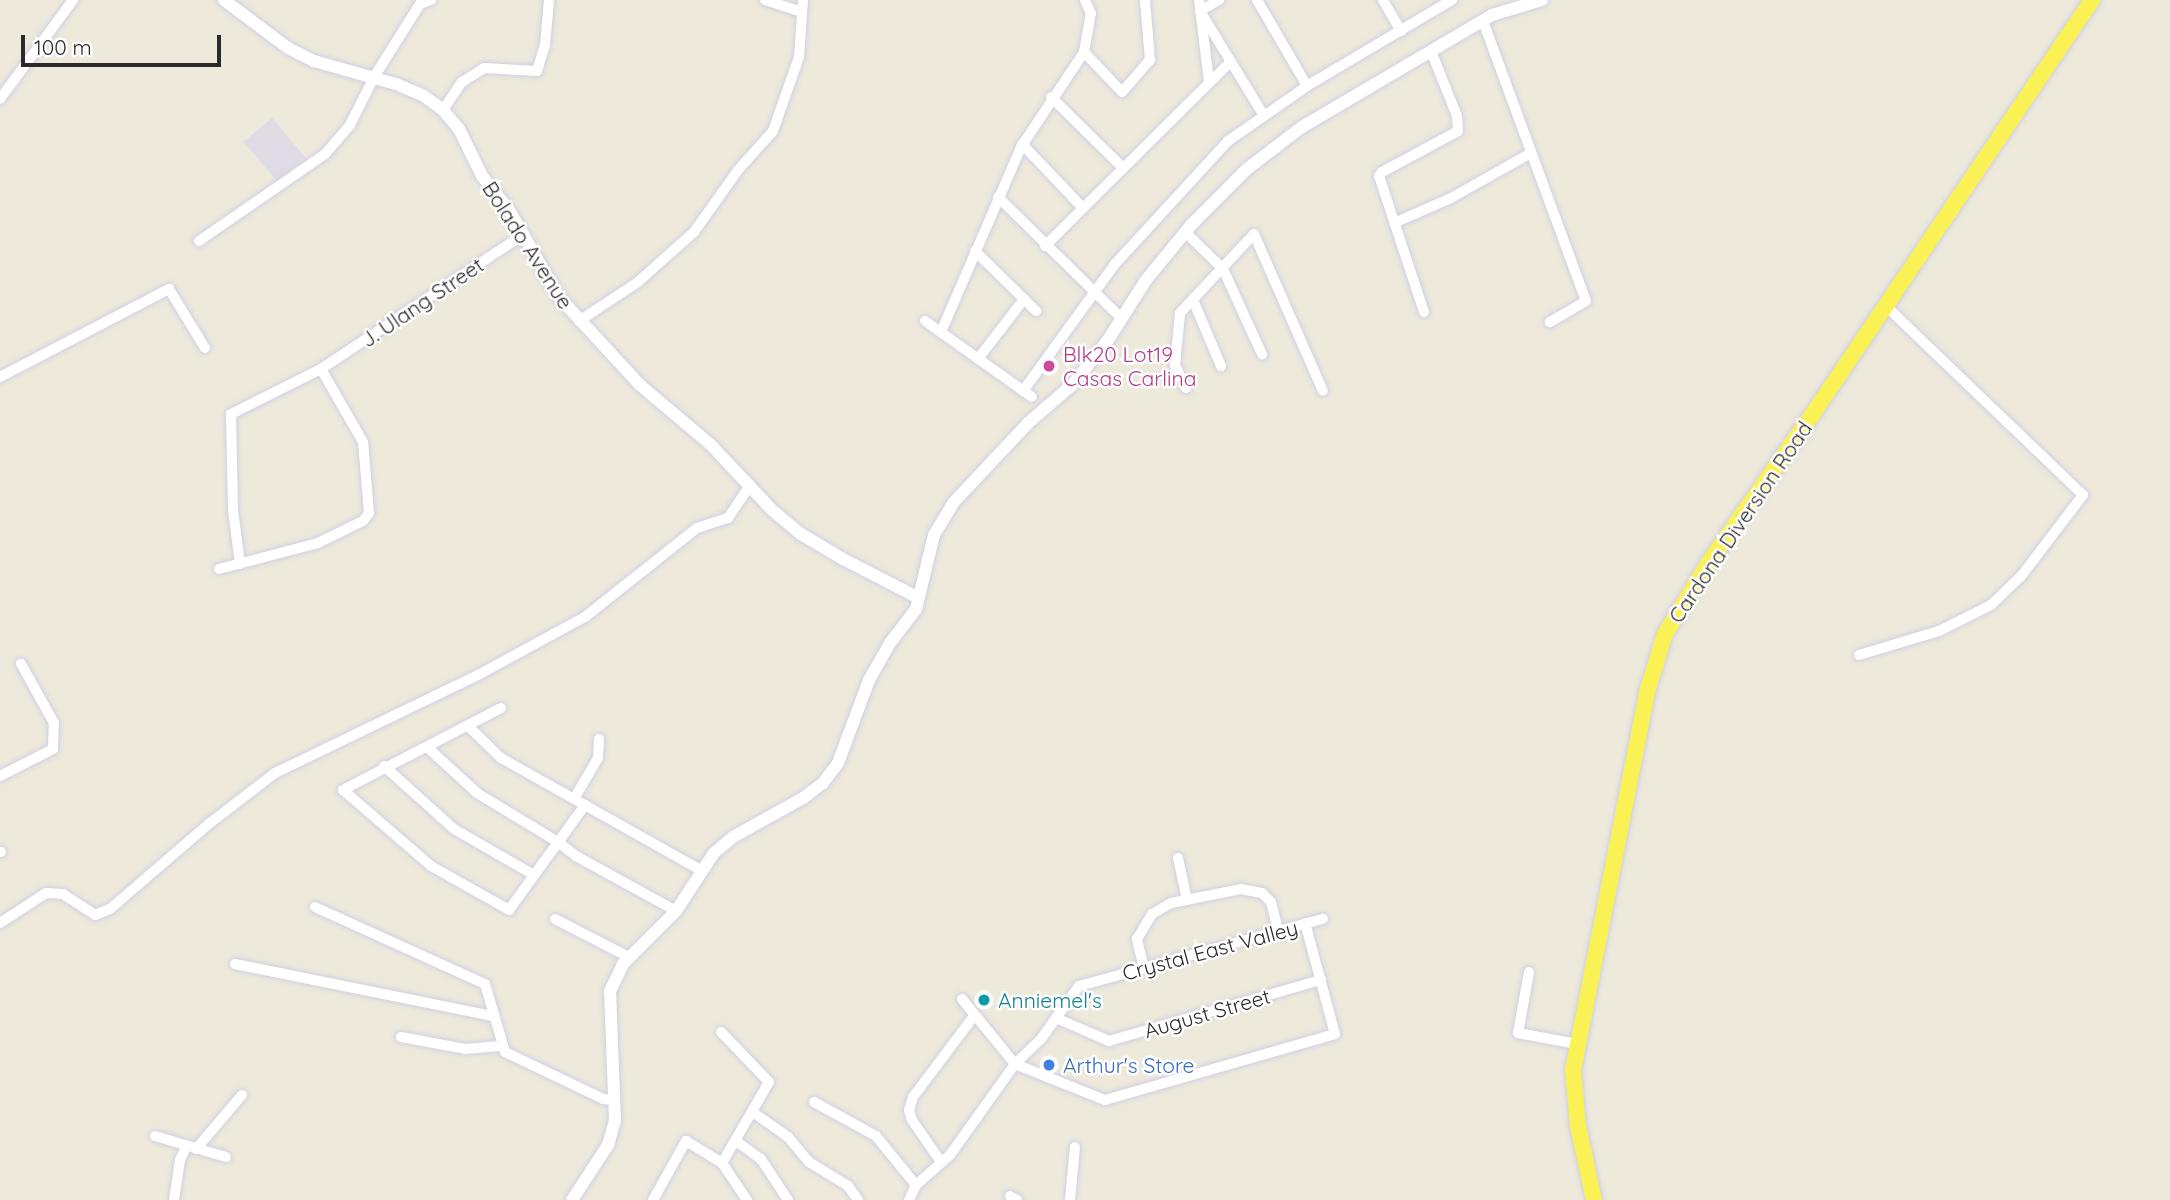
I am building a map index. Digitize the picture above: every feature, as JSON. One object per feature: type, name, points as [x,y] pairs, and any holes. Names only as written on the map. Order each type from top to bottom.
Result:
[{"type":"main road","name":"Cardona Diversion Road","points":[[1594,1200],[1586,1176],[1574,1099],[1573,1070],[1647,692],[1665,634],[1709,562],[2092,0]]},
{"type":"street","points":[[0,99],[74,0]]},
{"type":"street","name":"Bolado Avenue","points":[[224,0],[296,52],[314,61],[374,77],[424,96],[443,110],[459,129],[482,176],[524,234],[559,297],[639,385],[711,445],[772,510],[801,534],[842,559],[919,598]]},
{"type":"street","points":[[198,241],[325,154],[350,125],[374,77],[420,4],[431,0]]},
{"type":"street","points":[[443,110],[462,82],[484,68],[537,71],[545,45],[549,0]]},
{"type":"street","points":[[579,321],[638,282],[694,232],[738,170],[773,131],[799,57],[802,6],[765,0]]},
{"type":"street","points":[[1085,0],[1091,14]]},
{"type":"street","points":[[941,332],[1022,145],[1051,97],[1084,52],[1091,14],[1090,0]]},
{"type":"street","points":[[1084,52],[1122,92],[1150,60],[1145,0]]},
{"type":"street","points":[[1200,6],[1219,0]]},
{"type":"street","points":[[1257,0],[1307,86]]},
{"type":"street","points":[[1383,0],[1401,31]]},
{"type":"street","points":[[572,1200],[608,1145],[615,1121],[610,991],[629,957],[676,911],[714,853],[733,837],[803,798],[823,783],[838,764],[869,680],[890,643],[916,609],[934,535],[942,517],[1028,423],[1072,385],[1146,280],[1185,232],[1247,169],[1302,127],[1483,21],[1542,0]]},
{"type":"street","points":[[925,321],[1027,394],[1094,294],[1170,201],[1228,141],[1307,86],[1449,1]]},
{"type":"street","points":[[1200,6],[1230,62],[1264,116]]},
{"type":"street","points":[[1200,6],[1209,81]]},
{"type":"street","points":[[1483,21],[1586,301],[1550,322]]},
{"type":"street","points":[[1424,312],[1380,182],[1382,172],[1458,131],[1457,116],[1431,51]]},
{"type":"street","points":[[1045,246],[1230,62]]},
{"type":"street","points":[[1051,97],[1123,168]]},
{"type":"street","points":[[1022,145],[1083,208]]},
{"type":"street","points":[[1394,223],[1451,198],[1531,153]]},
{"type":"street","points":[[998,197],[1121,318]]},
{"type":"street","points":[[1185,232],[1223,269],[1262,354]]},
{"type":"street","name":"J. Ulang Street","points":[[240,564],[233,510],[231,414],[321,369],[524,234]]},
{"type":"street","points":[[1186,388],[1175,365],[1177,322],[1180,313],[1254,234],[1323,391]]},
{"type":"street","points":[[975,251],[1036,311]]},
{"type":"street","points":[[0,377],[169,289],[205,348]]},
{"type":"street","points":[[978,359],[1024,299]]},
{"type":"street","points":[[1193,299],[1221,366]]},
{"type":"street","points":[[1859,655],[1939,631],[1991,605],[2022,575],[2082,495],[1885,305]]},
{"type":"street","points":[[219,569],[318,543],[363,521],[369,513],[363,442],[321,369]]},
{"type":"street","points":[[0,923],[46,893],[63,894],[94,915],[110,909],[209,822],[275,773],[478,675],[585,617],[697,528],[728,518],[750,485]]},
{"type":"street","points":[[0,776],[53,749],[54,723],[21,664]]},
{"type":"street","points":[[501,708],[384,766],[344,790],[431,866],[509,910],[585,805]]},
{"type":"street","points":[[468,726],[501,758],[702,871]]},
{"type":"street","points":[[574,799],[598,758],[599,740]]},
{"type":"street","points":[[427,747],[477,793],[558,842],[576,856],[676,911]]},
{"type":"street","points":[[384,766],[454,829],[534,875]]},
{"type":"street","points":[[1178,858],[1187,900]]},
{"type":"street","points":[[1144,968],[1137,939],[1152,914],[1171,903],[1241,889],[1262,893],[1271,902],[1279,930]]},
{"type":"street","points":[[315,908],[485,984],[492,1016],[505,1052],[603,1099],[615,1100]]},
{"type":"street","points":[[555,919],[629,957]]},
{"type":"street","name":"Crystal East Valley","points":[[909,1200],[916,1185],[950,1155],[1015,1064],[1041,1039],[1079,986],[1323,919]]},
{"type":"street","points":[[961,999],[1015,1064],[1105,1100],[1335,1034],[1305,923]]},
{"type":"street","points":[[235,964],[492,1016]]},
{"type":"street","points":[[1529,971],[1518,1033],[1577,1044]]},
{"type":"street","name":"August Street","points":[[1056,1018],[1109,1041],[1321,980]]},
{"type":"street","points":[[941,1162],[912,1119],[909,1110],[914,1097],[974,1016]]},
{"type":"street","points":[[720,1032],[769,1082],[754,1113],[722,1163]]},
{"type":"street","points":[[401,1037],[465,1049],[503,1046]]},
{"type":"street","points":[[174,1200],[180,1160],[242,1095]]},
{"type":"street","points":[[814,1102],[876,1136],[916,1185]]},
{"type":"street","points":[[754,1113],[788,1137],[809,1162],[848,1186],[858,1200]]},
{"type":"street","points":[[155,1136],[226,1157]]},
{"type":"street","points":[[658,1198],[686,1141],[722,1163],[747,1200]]},
{"type":"street","points":[[736,1141],[761,1159],[788,1200]]},
{"type":"street","points":[[1070,1200],[1075,1147]]},
{"type":"shaded area","points":[[272,118],[305,158],[277,182],[244,142]]},
{"type":"place","name":"Blk20 Lot19 Casas Carlina","points":[[1049,366]]},
{"type":"place","name":"Anniemel's","points":[[984,1000]]},
{"type":"place","name":"Arthur's Store","points":[[1049,1065]]}]
